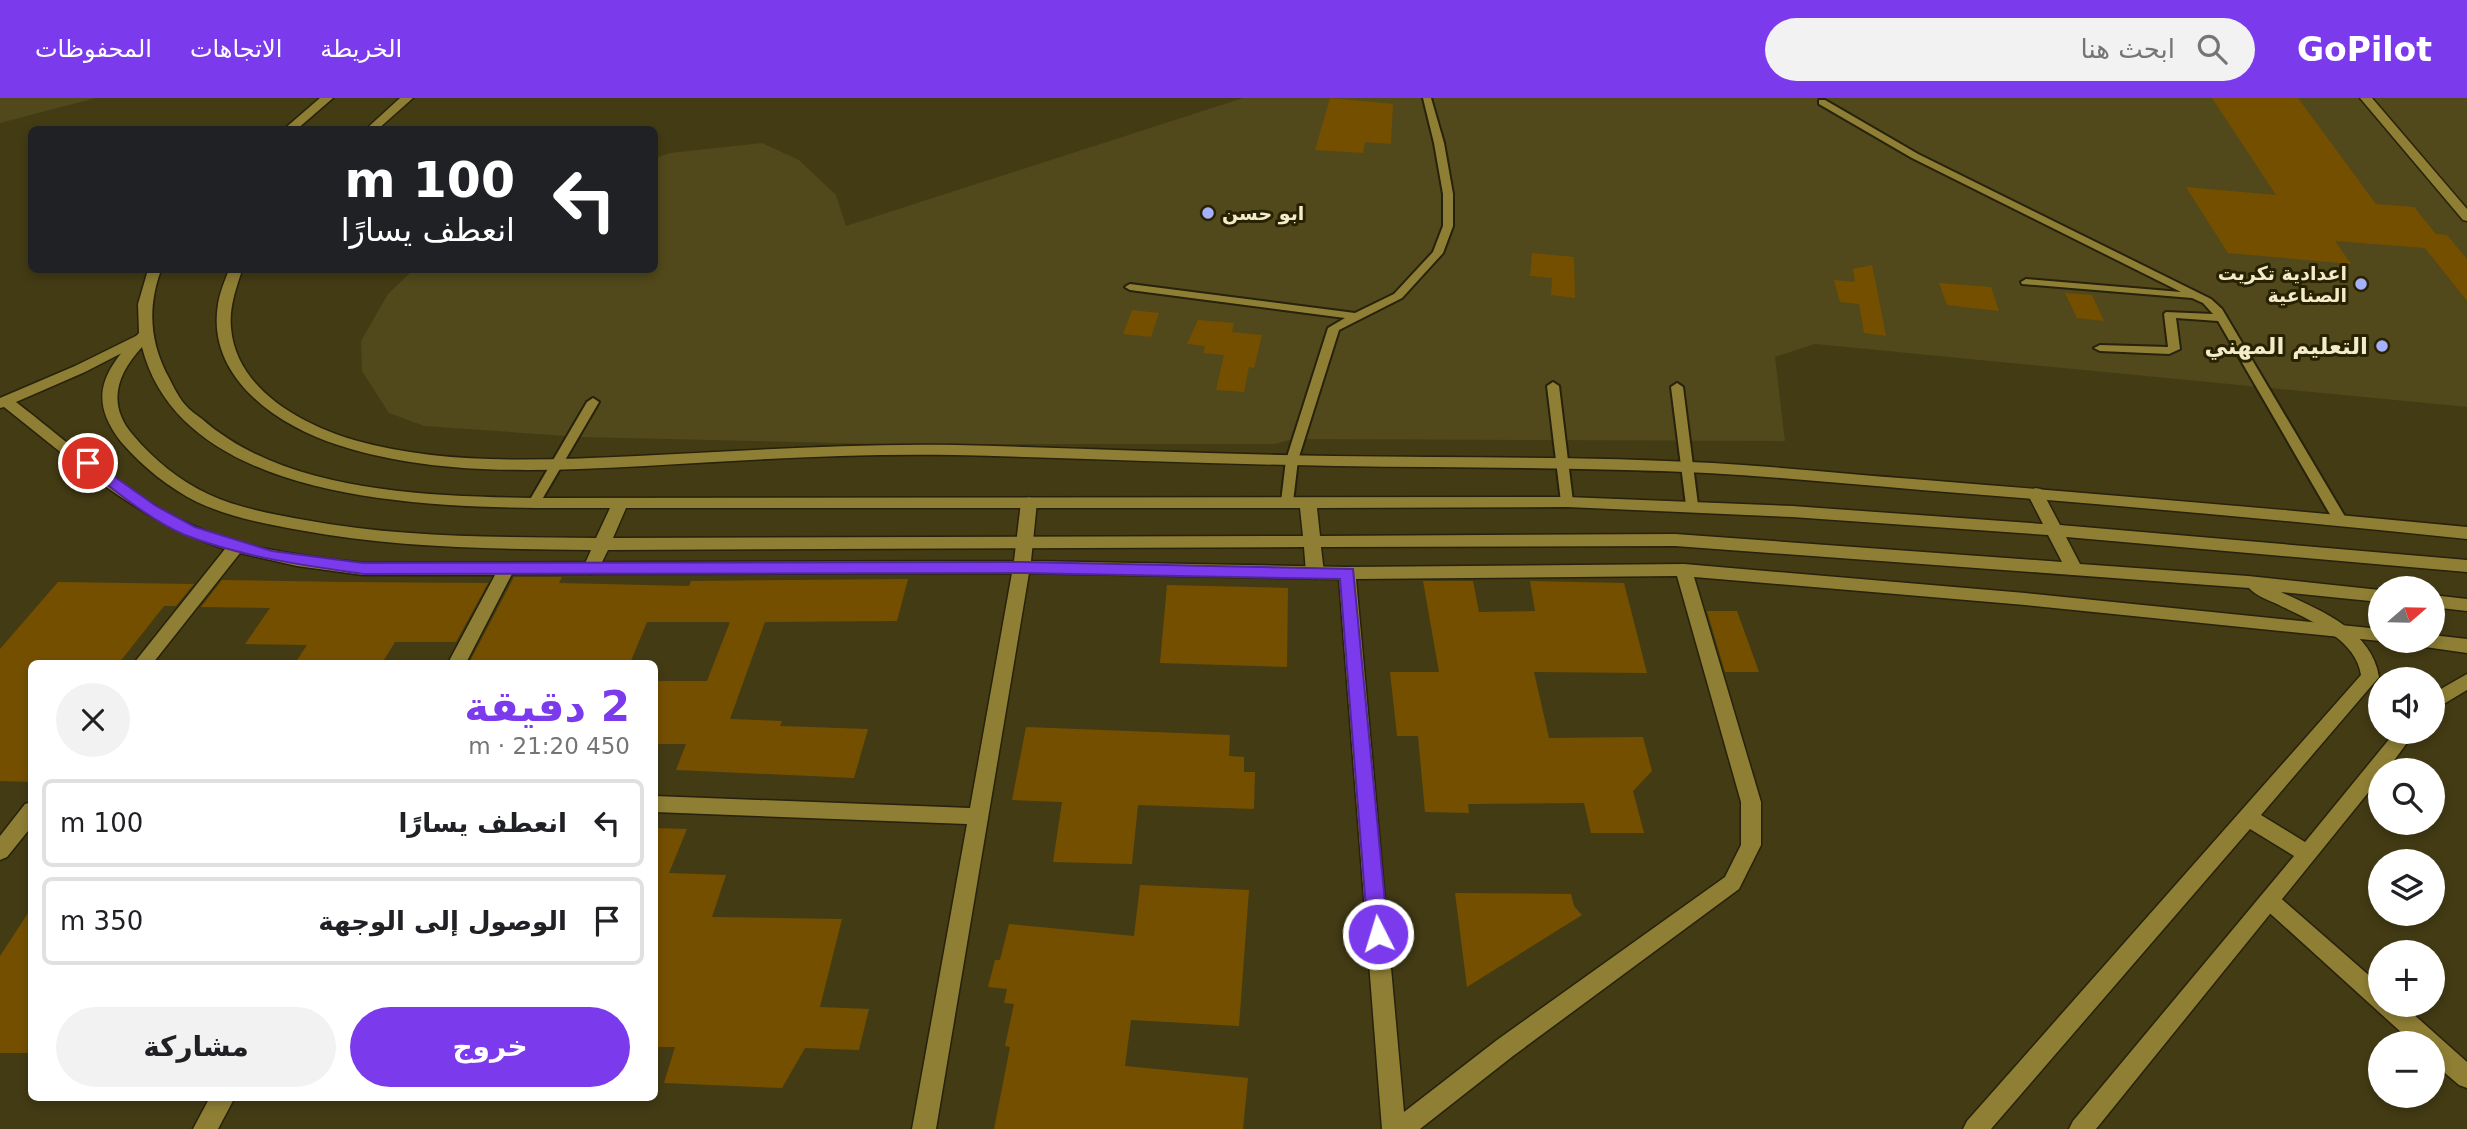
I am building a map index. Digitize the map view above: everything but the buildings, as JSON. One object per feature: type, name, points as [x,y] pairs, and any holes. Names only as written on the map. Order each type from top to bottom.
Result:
[{"type":"street","points":[[293,126],[327,98]]},
{"type":"street","points":[[375,126],[407,98]]},
{"type":"street","points":[[2366,98],[2467,217]]},
{"type":"street","points":[[154,273],[145,298],[144,336],[156,372],[180,407],[217,439],[268,466],[332,486],[368,493],[447,502],[534,503],[1567,502],[1692,505],[2054,530],[2467,566]]},
{"type":"street","points":[[234,273],[227,288],[222,313],[223,338],[232,362],[240,374],[270,406],[300,425],[337,440],[380,452],[455,462],[556,464],[912,450],[1292,460],[1562,462],[1687,467],[2035,493],[2467,533]]},
{"type":"street","points":[[3,402],[80,369],[144,336]]},
{"type":"street","points":[[144,336],[115,372],[107,393],[107,406],[121,433],[158,471],[196,495],[257,517],[328,531],[425,542],[602,544],[1675,540],[2248,582],[2368,595]]},
{"type":"street","points":[[3,402],[150,509],[190,531],[236,547],[311,563],[363,569],[1022,568],[1315,573],[1684,570],[2368,634]]},
{"type":"street","points":[[2035,493],[2074,569]]},
{"type":"street","points":[[592,568],[621,502]]},
{"type":"street","points":[[924,1129],[1022,568],[1029,502]]},
{"type":"street","points":[[1308,502],[1315,573]]},
{"type":"street","points":[[145,660],[236,547]]},
{"type":"street","points":[[459,660],[507,568]]},
{"type":"street","points":[[1401,1129],[1505,1048],[1732,883],[1751,845],[1751,802],[1684,570]]},
{"type":"street","points":[[1348,573],[1394,1129]]},
{"type":"street","points":[[1975,1129],[2370,677],[2368,662],[2356,645],[2336,630],[2248,582]]},
{"type":"street","points":[[2445,602],[2467,605]]},
{"type":"street","points":[[2445,643],[2467,646]]},
{"type":"street","points":[[2445,695],[2467,681]]},
{"type":"street","points":[[2081,1129],[2396,744]]},
{"type":"street","points":[[658,804],[978,816]]},
{"type":"street","points":[[0,851],[28,815]]},
{"type":"street","points":[[2249,818],[2308,854]]},
{"type":"street","points":[[2270,901],[2368,988]]},
{"type":"street","points":[[2400,1017],[2415,1031]]},
{"type":"street","points":[[2445,1058],[2467,1077]]},
{"type":"street","points":[[205,1129],[221,1101]]},
{"type":"lane","points":[[1287,502],[1292,460],[1334,328],[1408,288],[1438,253],[1448,226],[1448,194],[1444,169],[1427,98]]},
{"type":"lane","points":[[1822,102],[1915,156],[2196,296],[2216,309],[2340,520]]},
{"type":"lane","points":[[2026,282],[2196,296]]},
{"type":"lane","points":[[1130,287],[1356,316]]},
{"type":"lane","points":[[2100,348],[2169,351],[2174,349],[2170,314],[2221,318]]},
{"type":"lane","points":[[1553,386],[1567,502]]},
{"type":"lane","points":[[1677,387],[1692,505]]},
{"type":"lane","points":[[534,503],[593,402]]},
{"type":"shaded area","points":[[0,98],[96,98],[0,123]]},
{"type":"shaded area","points":[[1243,98],[2467,98],[2467,407],[1815,344],[1775,357],[1785,441],[1293,439],[1275,444],[882,444],[580,437],[424,426],[389,413],[362,371],[361,341],[388,294],[410,273],[658,273],[658,157],[670,153],[762,143],[799,160],[836,195],[846,226]]},
{"type":"place","name":"ابو حسن","points":[[1208,213]]},
{"type":"place","name":"اعدادية تكريت الصناعية","points":[[2361,284]]},
{"type":"place","name":"التعليم المهني","points":[[2382,346]]},
{"type":"route","points":[[88,463],[150,509],[190,531],[271,556],[363,569],[1022,568],[1348,573],[1378,934]]}]
